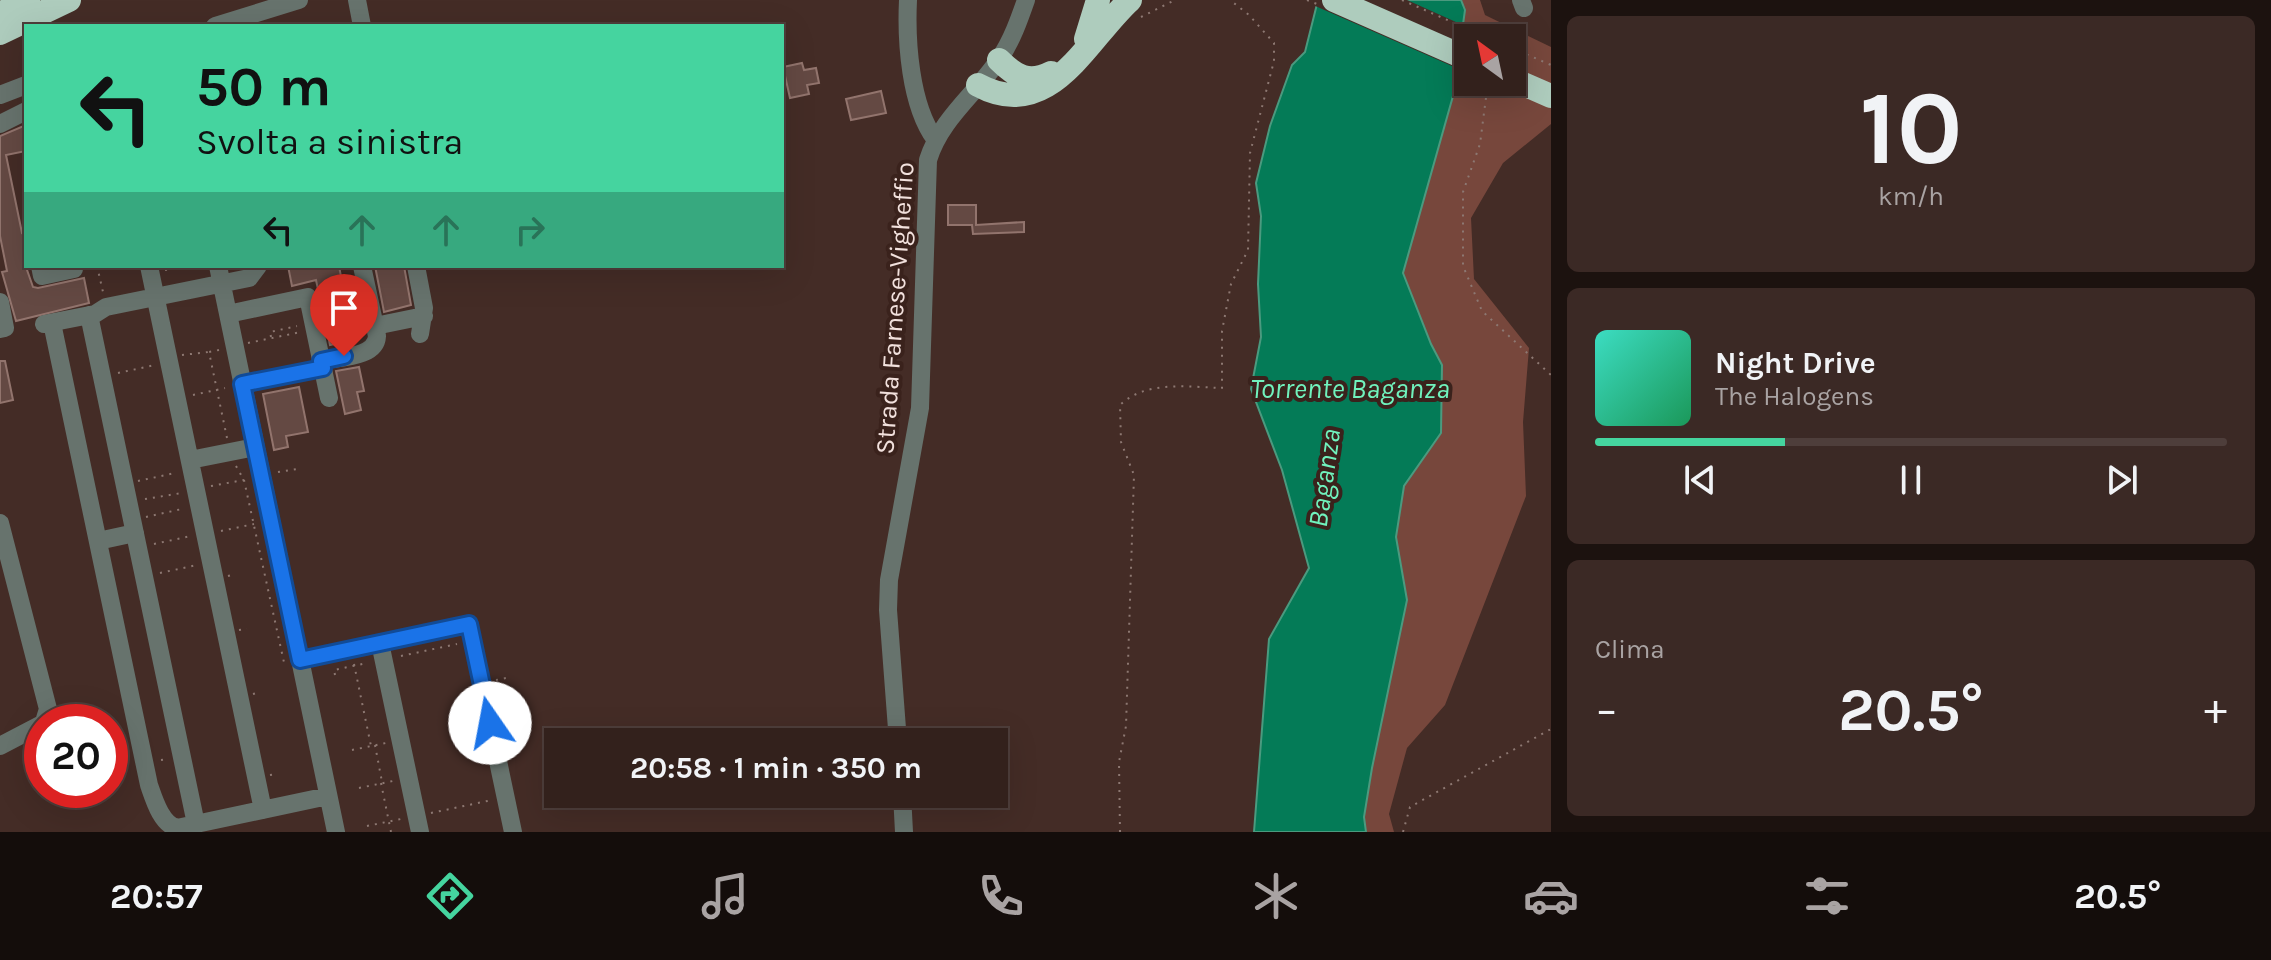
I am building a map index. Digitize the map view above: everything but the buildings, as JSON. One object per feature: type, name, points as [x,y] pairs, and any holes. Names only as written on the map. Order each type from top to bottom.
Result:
[{"type":"highway","points":[[0,14],[28,0]]},
{"type":"highway","points":[[0,33],[69,0]]},
{"type":"highway","points":[[999,60],[1011,72],[1026,79],[1039,79],[1060,68],[1085,42],[1098,10],[1098,0]]},
{"type":"highway","points":[[1334,0],[1454,53]]},
{"type":"highway","points":[[1375,0],[1454,35]]},
{"type":"highway","points":[[978,85],[1005,95],[1021,95],[1043,87],[1066,73],[1134,9]]},
{"type":"highway","points":[[1526,67],[1551,78]]},
{"type":"highway","points":[[1526,85],[1551,96]]},
{"type":"street","points":[[221,24],[299,0]]},
{"type":"street","points":[[357,0],[362,24]]},
{"type":"street","points":[[908,0],[907,34],[921,117],[935,139]]},
{"type":"street","name":"Strada Farnese-Vigheffio","points":[[897,728],[888,610],[889,580],[920,408],[928,160],[935,139],[999,60],[1012,39],[1026,0]]},
{"type":"street","points":[[0,95],[24,86]]},
{"type":"street","points":[[0,124],[24,112]]},
{"type":"street","points":[[40,268],[42,276],[74,268]]},
{"type":"street","points":[[149,268],[263,810]]},
{"type":"street","points":[[256,268],[249,278],[220,275],[156,297],[48,323],[98,541],[149,787],[167,824],[177,828],[328,796]]},
{"type":"street","points":[[242,384],[372,350],[377,339],[362,268]]},
{"type":"street","points":[[375,326],[422,325],[416,268]]},
{"type":"street","points":[[220,275],[336,832]]},
{"type":"street","points":[[228,314],[308,297],[329,398]]},
{"type":"street","points":[[0,302],[5,328],[0,329]]},
{"type":"street","points":[[89,315],[136,526],[196,824]]},
{"type":"street","points":[[191,465],[255,447]]},
{"type":"street","points":[[0,523],[47,704]]},
{"type":"street","points":[[98,541],[136,526]]},
{"type":"street","points":[[300,660],[382,651],[469,624],[513,832]]},
{"type":"street","points":[[382,651],[418,824]]},
{"type":"street","points":[[0,746],[24,733]]},
{"type":"street","points":[[903,808],[904,832]]},
{"type":"path","points":[[1134,9],[1175,0]]},
{"type":"path","points":[[1120,832],[1119,762],[1126,726],[1134,475],[1121,442],[1120,405],[1131,394],[1168,386],[1222,388],[1222,331],[1231,284],[1248,250],[1250,153],[1274,61],[1274,43],[1249,15],[1230,0]]},
{"type":"path","points":[[1402,0],[1456,24]]},
{"type":"path","points":[[1526,54],[1551,65]]},
{"type":"path","points":[[1486,96],[1480,144],[1463,192],[1463,266],[1482,311],[1551,375]]},
{"type":"path","points":[[271,338],[270,332],[313,323]]},
{"type":"path","points":[[102,377],[209,352]]},
{"type":"path","points":[[177,398],[242,384]]},
{"type":"path","points":[[129,483],[191,465]]},
{"type":"path","points":[[136,526],[199,506]]},
{"type":"path","points":[[335,675],[334,670],[382,651],[473,640]]},
{"type":"path","points":[[486,682],[506,678]]},
{"type":"path","points":[[1403,832],[1410,807],[1551,729]]},
{"type":"path","points":[[352,750],[392,741]]},
{"type":"path","points":[[375,745],[391,832]]},
{"type":"path","points":[[359,788],[400,780]]},
{"type":"path","points":[[367,826],[389,821],[418,824],[502,798]]},
{"type":"shaded area","points":[[1461,0],[1480,0],[1485,15],[1504,24],[1463,24],[1465,10]]},
{"type":"shaded area","points":[[1526,35],[1551,47],[1551,124],[1503,163],[1471,218],[1474,279],[1529,348],[1523,422],[1526,496],[1445,705],[1407,748],[1389,814],[1394,832],[1366,832],[1364,817],[1372,768],[1407,600],[1396,537],[1404,485],[1441,433],[1442,365],[1403,273],[1454,89],[1454,96],[1526,96]]},
{"type":"water","name":"Torrente Baganza","points":[[1318,0],[1461,0],[1465,10],[1463,24],[1454,24],[1453,96],[1403,273],[1442,365],[1441,433],[1404,486],[1396,537],[1407,600],[1372,768],[1364,817],[1366,832],[1254,832],[1269,639],[1309,568],[1282,470],[1251,389],[1261,337],[1258,284],[1261,216],[1256,183],[1270,126],[1292,65],[1305,52]]},
{"type":"pier","points":[[1314,0],[1407,0],[1460,24],[1454,24],[1454,67],[1313,5]]},
{"type":"route","points":[[344,356],[321,361],[323,368],[242,384],[300,660],[469,624],[490,723]]},
{"type":"water label","name":"Baganza","points":[[1324,478]]}]
